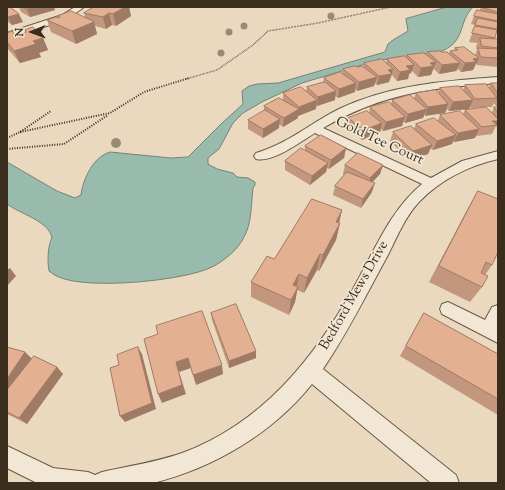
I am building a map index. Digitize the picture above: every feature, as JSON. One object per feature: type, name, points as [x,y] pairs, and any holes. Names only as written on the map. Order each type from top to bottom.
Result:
[{"type":"street","points":[[7,36],[65,17],[80,7]]},
{"type":"street","points":[[260,156],[277,151],[314,128],[360,104],[402,92],[446,84],[498,80]]},
{"type":"street","name":"Gold Tee Court","points":[[314,128],[431,183]]},
{"type":"street","name":"Bedford Mews Drive","points":[[102,483],[132,479],[180,464],[214,450],[240,434],[280,404],[310,370],[349,313],[404,210],[419,193],[431,183],[452,170],[474,161],[498,155]]},
{"type":"street","points":[[448,309],[494,333],[498,312]]},
{"type":"street","points":[[310,370],[448,483]]},
{"type":"street","points":[[7,457],[52,479],[88,483]]},
{"type":"path","points":[[7,149],[64,144],[144,92],[217,70],[254,45],[268,31],[318,23],[390,7]]},
{"type":"path","points":[[7,138],[20,132],[51,111]]},
{"type":"path","points":[[20,132],[110,113]]},
{"type":"shaded area","points":[[447,7],[473,7],[465,19],[458,37],[450,47],[442,51],[375,61],[302,83],[243,113],[233,123],[219,149],[208,158],[208,164],[217,169],[233,173],[237,177],[248,178],[255,182],[253,188],[250,221],[246,233],[238,247],[221,262],[212,267],[199,272],[159,280],[112,283],[72,281],[59,277],[49,271],[48,253],[52,237],[45,226],[7,204],[7,162],[57,191],[75,198],[81,195],[84,182],[90,169],[104,155],[110,152],[171,158],[188,157],[243,104],[242,91],[249,86],[278,83],[385,52],[388,44],[408,31],[406,19]]},
{"type":"building","points":[[7,7],[10,7],[19,14],[8,17]]},
{"type":"building","points":[[23,7],[36,7],[27,9]]},
{"type":"building","points":[[94,7],[125,7],[113,14],[109,13],[103,17],[84,13]]},
{"type":"building","points":[[481,7],[498,7],[498,12]]},
{"type":"building","points":[[477,10],[498,14],[498,21],[474,16]]},
{"type":"building","points":[[71,11],[94,22],[72,31],[47,20],[56,17],[58,18],[60,17],[58,16]]},
{"type":"building","points":[[478,18],[498,22],[497,29],[475,25]]},
{"type":"building","points":[[475,26],[497,30],[495,38],[472,33]]},
{"type":"building","points":[[33,27],[43,38],[33,41],[36,44],[14,51],[7,42],[7,33],[12,31],[15,35],[26,32],[25,30]]},
{"type":"building","points":[[480,38],[498,39],[498,48],[482,46]]},
{"type":"building","points":[[464,47],[479,58],[473,59],[476,62],[465,63],[450,51],[458,50],[455,48]]},
{"type":"building","points":[[478,48],[498,49],[498,58],[481,57]]},
{"type":"building","points":[[428,52],[447,52],[460,63],[442,65]]},
{"type":"building","points":[[424,53],[436,62],[430,63],[434,66],[421,68],[407,55]]},
{"type":"building","points":[[405,56],[414,65],[406,66],[410,70],[400,72],[387,59]]},
{"type":"building","points":[[382,59],[393,69],[388,70],[392,74],[379,76],[364,63]]},
{"type":"building","points":[[362,66],[377,77],[359,82],[343,69]]},
{"type":"building","points":[[340,72],[356,83],[339,89],[324,78]]},
{"type":"building","points":[[325,82],[336,91],[318,97],[307,87]]},
{"type":"building","points":[[491,83],[498,83],[498,93]]},
{"type":"building","points":[[486,84],[497,98],[475,99],[465,85]]},
{"type":"building","points":[[459,86],[473,100],[453,102],[440,88]]},
{"type":"building","points":[[301,87],[317,100],[299,107],[283,93]]},
{"type":"building","points":[[436,90],[448,104],[428,107],[416,93]]},
{"type":"building","points":[[410,95],[427,109],[408,114],[392,100]]},
{"type":"building","points":[[279,98],[299,109],[284,118],[264,106]]},
{"type":"building","points":[[389,102],[405,117],[386,122],[370,107]]},
{"type":"building","points":[[486,107],[498,119],[498,121],[492,121],[497,125],[482,127],[465,110]]},
{"type":"building","points":[[265,110],[280,119],[263,129],[248,120]]},
{"type":"building","points":[[367,111],[382,123],[364,130],[348,118]]},
{"type":"building","points":[[460,111],[479,129],[458,133],[440,115]]},
{"type":"building","points":[[434,118],[456,135],[437,141],[416,124]]},
{"type":"building","points":[[411,126],[432,145],[413,151],[393,132]]},
{"type":"building","points":[[321,135],[346,148],[331,160],[305,146]]},
{"type":"building","points":[[301,148],[328,163],[312,176],[285,161]]},
{"type":"building","points":[[358,153],[383,165],[370,178],[345,165]]},
{"type":"building","points":[[347,172],[375,183],[363,199],[335,186]]},
{"type":"building","points":[[478,191],[498,199],[498,252],[492,265],[486,262],[481,273],[488,276],[482,287],[439,266]]},
{"type":"building","points":[[312,199],[342,210],[336,222],[340,223],[323,255],[320,254],[307,278],[299,274],[293,285],[298,287],[291,300],[251,282],[267,256],[274,259]]},
{"type":"building","points":[[236,304],[256,351],[229,361],[211,313]]},
{"type":"building","points":[[202,311],[222,365],[193,375],[188,358],[176,362],[182,385],[158,394],[144,339],[158,334],[156,326]]},
{"type":"building","points":[[424,313],[498,354],[498,399],[406,346]]},
{"type":"building","points":[[7,347],[25,352],[7,379]]},
{"type":"building","points":[[138,347],[152,403],[120,416],[110,368],[119,365],[117,355]]},
{"type":"building","points":[[34,356],[57,367],[19,418],[7,412],[7,390]]}]
